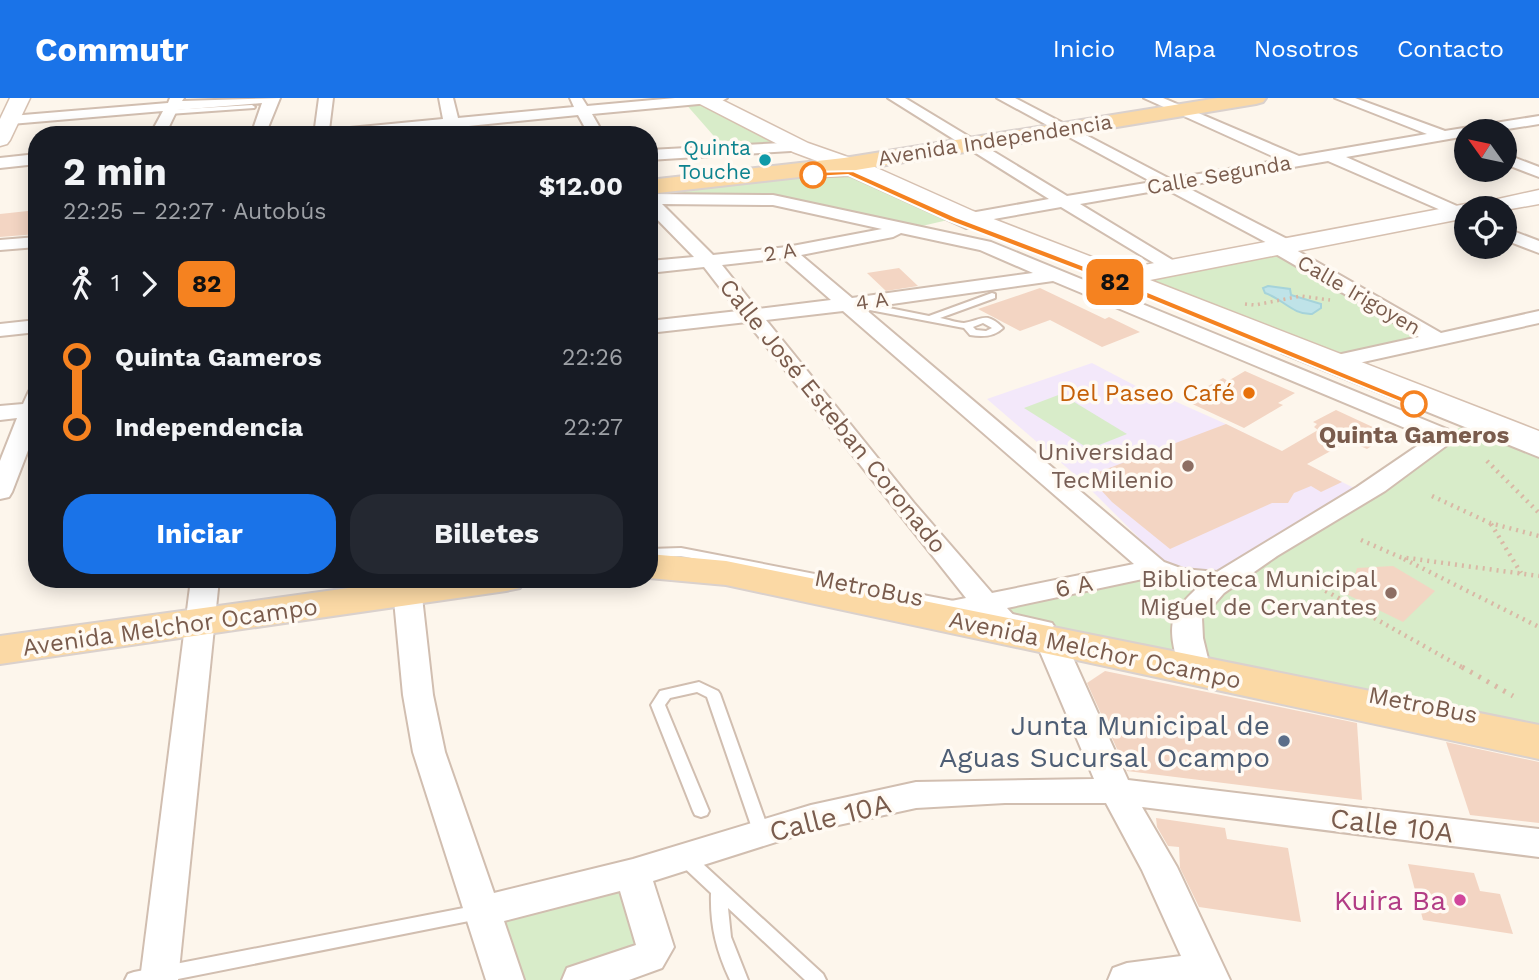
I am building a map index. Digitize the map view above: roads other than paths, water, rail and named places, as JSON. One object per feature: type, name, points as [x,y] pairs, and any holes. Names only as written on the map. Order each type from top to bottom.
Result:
[{"type":"main road","points":[[0,140],[20,98]]},
{"type":"main road","points":[[713,98],[802,147],[854,166]]},
{"type":"main road","points":[[713,98],[854,166],[971,218],[1099,271],[1539,442]]},
{"type":"main road","name":"Avenida Independencia","points":[[658,188],[854,166],[968,144],[1256,98]]},
{"type":"main road","name":"4 A","points":[[1517,202],[1539,197]]},
{"type":"main road","name":"4 A","points":[[1099,271],[1172,268],[1454,215]]},
{"type":"main road","name":"Avenida Melchor Ocampo","points":[[658,567],[726,573],[990,618],[1539,742]]},
{"type":"main road","name":"Avenida Melchor Ocampo","points":[[0,650],[378,588]]},
{"type":"street","points":[[11,120],[272,98],[261,126]]},
{"type":"street","points":[[323,126],[326,98]]},
{"type":"street","points":[[446,98],[453,126]]},
{"type":"street","points":[[464,126],[579,104],[713,98]]},
{"type":"street","points":[[895,98],[1172,268]]},
{"type":"street","name":"Calle Irigoyen","points":[[1004,98],[1284,248],[1438,340]]},
{"type":"street","points":[[1151,98],[1297,161]]},
{"type":"street","points":[[1342,98],[1454,140]]},
{"type":"street","points":[[579,104],[592,126]]},
{"type":"street","points":[[162,126],[173,106]]},
{"type":"street","name":"Calle Segunda","points":[[1517,123],[1539,120]]},
{"type":"street","name":"Calle Segunda","points":[[971,218],[1454,134]]},
{"type":"street","points":[[658,155],[802,147]]},
{"type":"street","points":[[1330,156],[1454,206]]},
{"type":"street","points":[[0,163],[28,160]]},
{"type":"street","points":[[1517,164],[1539,172]]},
{"type":"street","points":[[658,200],[773,201],[985,246],[1446,437],[1368,491],[1221,582],[1195,605],[1188,618],[1187,633],[1195,665]]},
{"type":"street","name":"Calle José Esteban Coronado","points":[[658,209],[710,262],[752,313],[990,618],[1116,791],[1159,867],[1209,974]]},
{"type":"street","name":"2 A","points":[[658,266],[787,252],[909,229]]},
{"type":"street","points":[[1517,238],[1539,248]]},
{"type":"street","points":[[0,246],[28,243]]},
{"type":"street","points":[[787,252],[1154,568]]},
{"type":"street","name":"4 A","points":[[658,326],[1099,271]]},
{"type":"street","points":[[1336,362],[1539,317]]},
{"type":"street","points":[[0,330],[28,327]]},
{"type":"street","points":[[0,413],[28,407]]},
{"type":"street","points":[[0,492],[28,422]]},
{"type":"street","name":"6 A","points":[[990,618],[1075,586],[1154,568],[1179,577],[1221,582]]},
{"type":"street","points":[[151,978],[204,588]]},
{"type":"street","points":[[408,588],[418,695],[429,752],[505,980]]},
{"type":"street","name":"Calle 10A","points":[[483,911],[633,873],[811,818],[916,795],[1005,791],[1116,791],[1539,843]]},
{"type":"street","points":[[580,980],[649,957],[653,953],[654,939],[633,873]]},
{"type":"street","points":[[1127,980],[1209,974]]},
{"type":"lane","points":[[173,106],[252,107]]},
{"type":"lane","points":[[658,188],[850,173],[952,219],[1099,271],[1539,454]]},
{"type":"lane","points":[[931,318],[992,296]]},
{"type":"lane","points":[[850,304],[967,326]]},
{"type":"lane","name":"MetroBus","points":[[658,553],[681,552],[1195,665],[1539,727]]},
{"type":"lane","points":[[0,640],[201,618]]},
{"type":"lane","points":[[701,811],[658,705],[665,694],[699,687],[713,694],[762,834]]},
{"type":"lane","points":[[685,857],[817,980]]},
{"type":"lane","points":[[720,891],[718,915],[721,942],[739,980]]},
{"type":"lane","name":"Calle 10A","points":[[151,978],[483,911]]},
{"type":"water","points":[[1268,286],[1290,289],[1291,295],[1321,304],[1321,308],[1312,314],[1299,312],[1265,293],[1263,288]]},
{"type":"place","name":"Quinta Touche","points":[[765,160]]},
{"type":"place","name":"Del Paseo Café","points":[[1249,393]]},
{"type":"place","name":"Quinta Gameros","points":[[1414,404]]},
{"type":"place","name":"Universidad TecMilenio","points":[[1188,466]]},
{"type":"place","name":"Biblioteca Municipal Miguel de Cervantes","points":[[1391,593]]},
{"type":"place","name":"Junta Municipal de Aguas Sucursal Ocampo","points":[[1284,741]]},
{"type":"place","name":"Kuira Ba","points":[[1460,900]]}]
